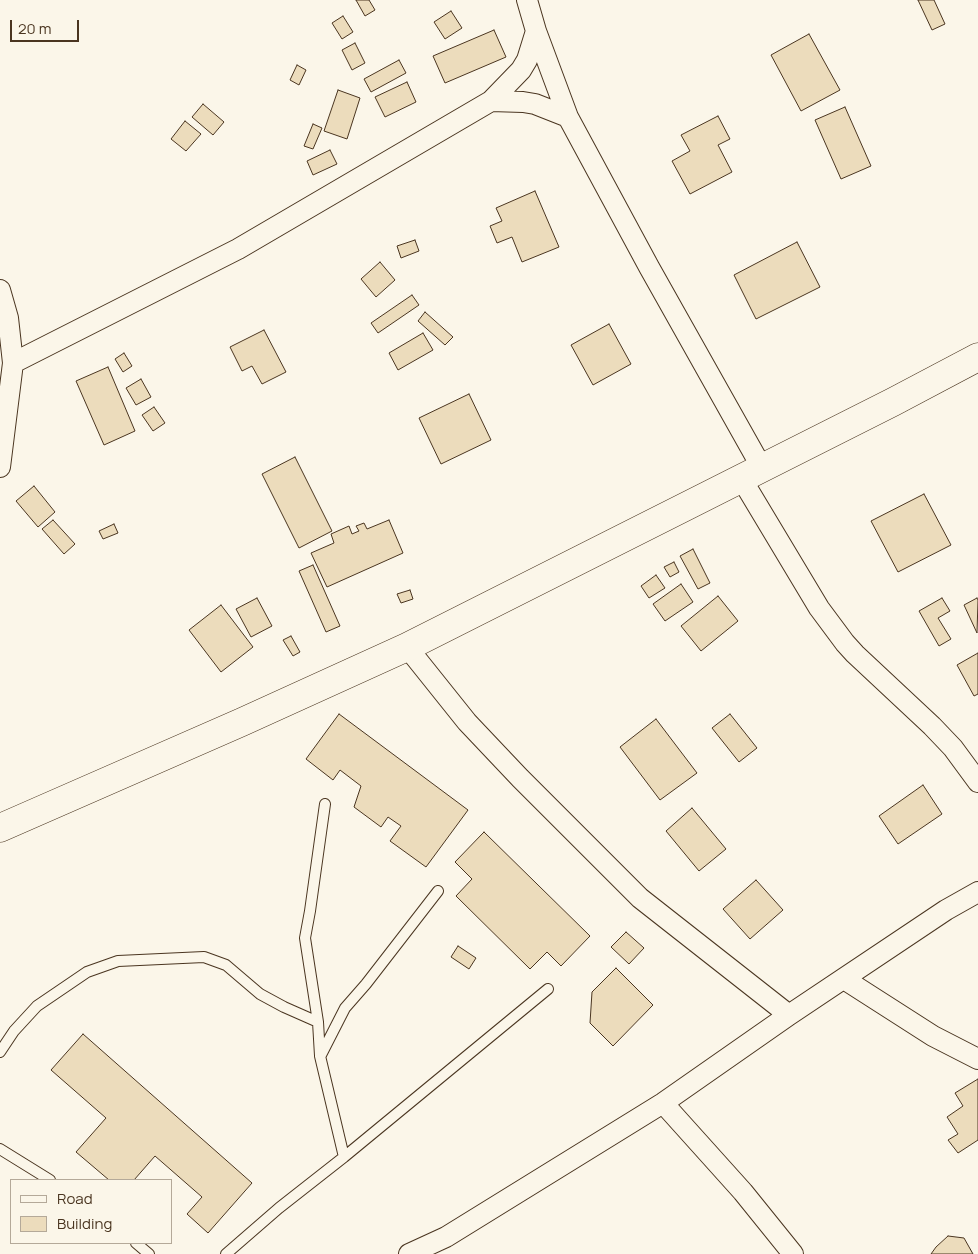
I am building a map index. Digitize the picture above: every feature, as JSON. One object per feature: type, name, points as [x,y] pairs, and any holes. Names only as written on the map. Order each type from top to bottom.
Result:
[{"type":"street","points":[[527,0],[568,117],[649,267],[818,608],[855,654],[938,731],[978,782]]},
{"type":"street","points":[[12,363],[238,249],[491,101],[521,70],[527,60],[536,30]]},
{"type":"street","points":[[491,101],[535,104],[568,117]]},
{"type":"street","points":[[0,290],[8,318],[12,363],[0,467]]},
{"type":"street","points":[[0,828],[407,647],[893,402],[978,357]]},
{"type":"street","points":[[407,647],[467,722],[640,898],[789,1015]]},
{"type":"street","points":[[409,1254],[446,1237],[663,1102],[946,910],[978,892]]},
{"type":"street","points":[[844,979],[933,1036],[978,1059]]},
{"type":"street","points":[[663,1102],[743,1192],[793,1254]]},
{"type":"lane","points":[[325,804],[306,938],[318,1022],[320,1056],[344,1157]]},
{"type":"lane","points":[[320,1056],[345,1008],[366,984],[438,891]]},
{"type":"lane","points":[[0,1052],[14,1030],[37,1006],[87,972],[118,960],[204,956],[226,965],[260,994],[318,1022]]},
{"type":"lane","points":[[226,1254],[278,1208],[344,1157],[548,989]]},
{"type":"lane","points":[[0,1149],[48,1179]]},
{"type":"lane","points":[[137,1244],[149,1254]]},
{"type":"building","points":[[356,0],[369,0],[375,10],[365,16]]},
{"type":"building","points":[[918,0],[934,0],[945,24],[932,30]]},
{"type":"building","points":[[451,11],[462,28],[445,39],[434,22]]},
{"type":"building","points":[[343,16],[353,32],[342,39],[332,23]]},
{"type":"building","points":[[494,30],[506,57],[445,83],[433,56]]},
{"type":"building","points":[[809,34],[840,90],[801,111],[771,55]]},
{"type":"building","points":[[355,43],[365,63],[352,70],[342,50]]},
{"type":"building","points":[[399,60],[406,73],[371,92],[364,79]]},
{"type":"building","points":[[297,65],[306,70],[299,85],[290,80]]},
{"type":"building","points":[[407,82],[416,102],[385,117],[375,97]]},
{"type":"building","points":[[338,90],[360,98],[347,139],[324,131]]},
{"type":"building","points":[[203,104],[224,122],[213,135],[192,117]]},
{"type":"building","points":[[845,107],[871,166],[841,179],[815,120]]},
{"type":"building","points":[[718,116],[730,139],[718,145],[732,172],[690,194],[672,161],[690,151],[681,135]]},
{"type":"building","points":[[185,121],[201,134],[186,151],[171,139]]},
{"type":"building","points":[[313,124],[322,128],[313,149],[304,146]]},
{"type":"building","points":[[330,150],[337,164],[313,175],[307,161]]},
{"type":"building","points":[[535,191],[559,247],[522,262],[512,237],[497,243],[490,226],[502,221],[496,208]]},
{"type":"building","points":[[415,240],[419,251],[401,258],[397,246]]},
{"type":"building","points":[[797,242],[820,287],[756,319],[734,275]]},
{"type":"building","points":[[380,262],[395,280],[376,297],[361,279]]},
{"type":"building","points":[[412,295],[419,305],[378,333],[371,323]]},
{"type":"building","points":[[425,312],[453,337],[445,345],[418,321]]},
{"type":"building","points":[[609,324],[631,364],[593,385],[571,345]]},
{"type":"building","points":[[264,330],[286,372],[262,384],[252,366],[242,371],[230,347]]},
{"type":"building","points":[[423,333],[433,350],[398,370],[389,353]]},
{"type":"building","points":[[124,353],[132,366],[123,372],[115,359]]},
{"type":"building","points":[[108,367],[135,431],[104,445],[76,381]]},
{"type":"building","points":[[141,379],[151,397],[136,405],[126,388]]},
{"type":"building","points":[[469,394],[491,440],[441,464],[419,418]]},
{"type":"building","points":[[154,407],[165,423],[153,431],[142,415]]},
{"type":"building","points":[[295,457],[332,531],[299,548],[262,474]]},
{"type":"building","points":[[34,486],[55,512],[38,527],[16,501]]},
{"type":"building","points":[[924,494],[951,545],[898,572],[871,521]]},
{"type":"building","points":[[53,520],[75,544],[64,554],[42,529]]},
{"type":"building","points":[[389,520],[403,553],[327,587],[311,553],[334,543],[331,534],[349,526],[352,534],[359,531],[356,526],[364,523],[367,529]]},
{"type":"building","points":[[114,524],[118,533],[103,539],[99,531]]},
{"type":"building","points":[[693,549],[710,583],[698,589],[680,556]]},
{"type":"building","points":[[674,562],[679,572],[670,577],[664,567]]},
{"type":"building","points":[[313,565],[340,626],[326,632],[299,571]]},
{"type":"building","points":[[656,575],[665,588],[649,598],[641,586]]},
{"type":"building","points":[[681,584],[693,602],[665,621],[653,604]]},
{"type":"building","points":[[410,590],[413,599],[401,603],[397,594]]},
{"type":"building","points":[[718,596],[738,621],[701,651],[681,626]]},
{"type":"building","points":[[257,598],[272,626],[251,637],[236,609]]},
{"type":"building","points":[[942,598],[950,611],[938,618],[951,639],[939,646],[919,611]]},
{"type":"building","points":[[977,598],[978,600],[977,633],[964,605]]},
{"type":"building","points":[[221,605],[253,647],[221,672],[189,630]]},
{"type":"building","points":[[291,636],[300,652],[293,656],[283,640]]},
{"type":"building","points":[[978,653],[978,694],[974,696],[957,665]]},
{"type":"building","points":[[339,714],[468,810],[426,867],[390,841],[401,826],[388,817],[381,827],[354,807],[361,786],[340,770],[333,780],[306,759]]},
{"type":"building","points":[[730,714],[757,748],[739,762],[712,728]]},
{"type":"building","points":[[656,719],[697,773],[660,800],[620,747]]},
{"type":"building","points":[[923,785],[942,814],[898,844],[879,816]]},
{"type":"building","points":[[692,808],[726,849],[699,871],[666,831]]},
{"type":"building","points":[[484,832],[590,936],[561,966],[547,952],[530,969],[456,896],[472,879],[455,862]]},
{"type":"building","points":[[756,880],[783,910],[750,939],[723,909]]},
{"type":"building","points":[[626,932],[644,948],[629,964],[611,947]]},
{"type":"building","points":[[458,946],[476,958],[469,969],[451,957]]},
{"type":"building","points":[[616,968],[653,1005],[613,1046],[590,1023],[592,992]]},
{"type":"building","points":[[83,1034],[252,1183],[208,1233],[187,1214],[202,1197],[155,1156],[135,1179],[108,1179],[76,1152],[106,1118],[51,1070]]},
{"type":"building","points":[[978,1079],[978,1140],[958,1153],[948,1140],[958,1134],[947,1117],[963,1106],[955,1093]]},
{"type":"building","points":[[948,1236],[964,1238],[973,1254],[931,1254]]}]
